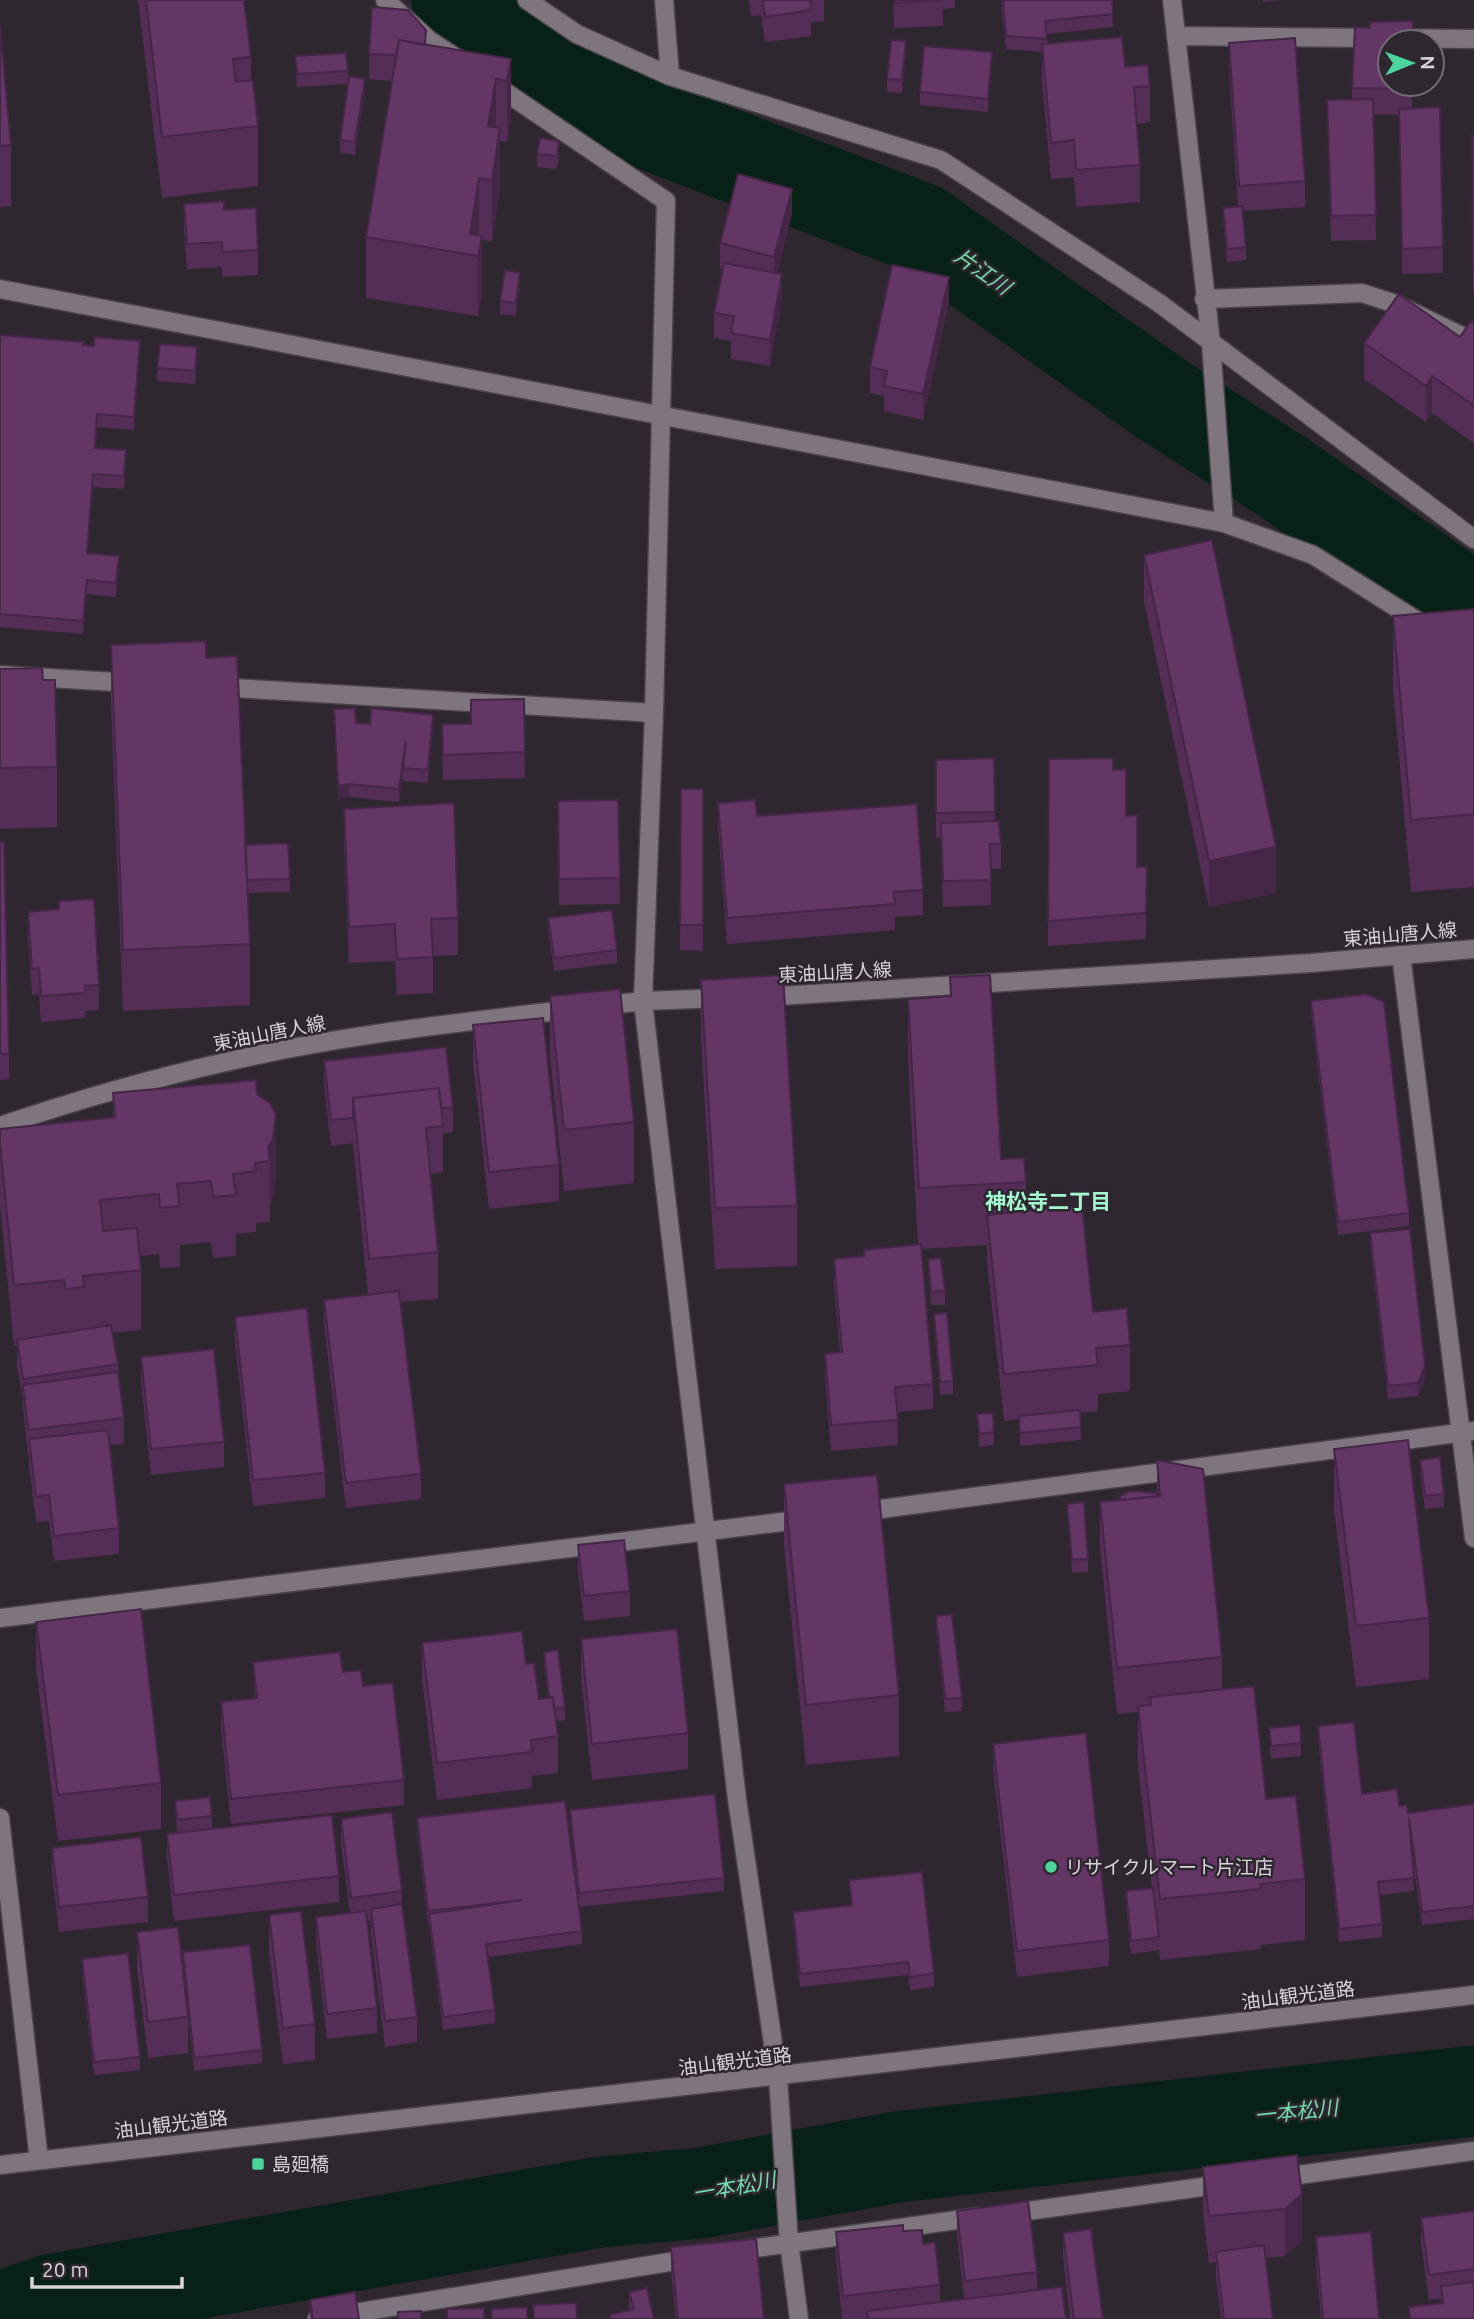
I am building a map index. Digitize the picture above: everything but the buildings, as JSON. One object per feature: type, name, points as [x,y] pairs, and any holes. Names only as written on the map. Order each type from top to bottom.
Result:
[{"type":"street","points":[[385,0],[429,40],[666,201],[654,713],[643,1001],[737,1799],[778,2077],[789,2243],[799,2319]]},
{"type":"street","points":[[527,0],[577,34],[670,76],[941,160],[1159,303],[1474,539]]},
{"type":"street","points":[[664,0],[670,76]]},
{"type":"street","points":[[1172,0],[1211,343],[1224,523]]},
{"type":"street","points":[[1176,36],[1474,39]]},
{"type":"street","points":[[0,289],[1224,523],[1313,555],[1440,635]]},
{"type":"street","points":[[1204,299],[1362,293],[1396,304],[1474,342]]},
{"type":"street","points":[[0,675],[153,684]]},
{"type":"street","points":[[195,686],[654,713]]},
{"type":"street","name":"東油山唐人線","points":[[0,1126],[82,1099],[227,1061],[396,1031],[643,1001],[833,995],[1474,949]]},
{"type":"street","points":[[1401,955],[1467,1432],[1474,1538]]},
{"type":"street","points":[[0,1618],[704,1532],[1467,1432]]},
{"type":"street","points":[[0,1818],[39,2161]]},
{"type":"street","name":"油山観光道路","points":[[0,2165],[1474,1995]]},
{"type":"street","points":[[317,2319],[789,2243],[1474,2151]]},
{"type":"waterway","name":"片江川","points":[[457,0],[514,50],[643,122],[920,228],[1163,400],[1283,477],[1474,610]]},
{"type":"waterway","name":"一本松川","points":[[0,2317],[53,2299],[600,2202],[701,2193],[897,2157],[1474,2091]]},
{"type":"place","name":"リサイクルマート片江店","points":[[1051,1867]]},
{"type":"place","name":"島廻橋","points":[[258,2164]]},
{"type":"district","name":"神松寺二丁目","points":[[1048,1201]]}]
